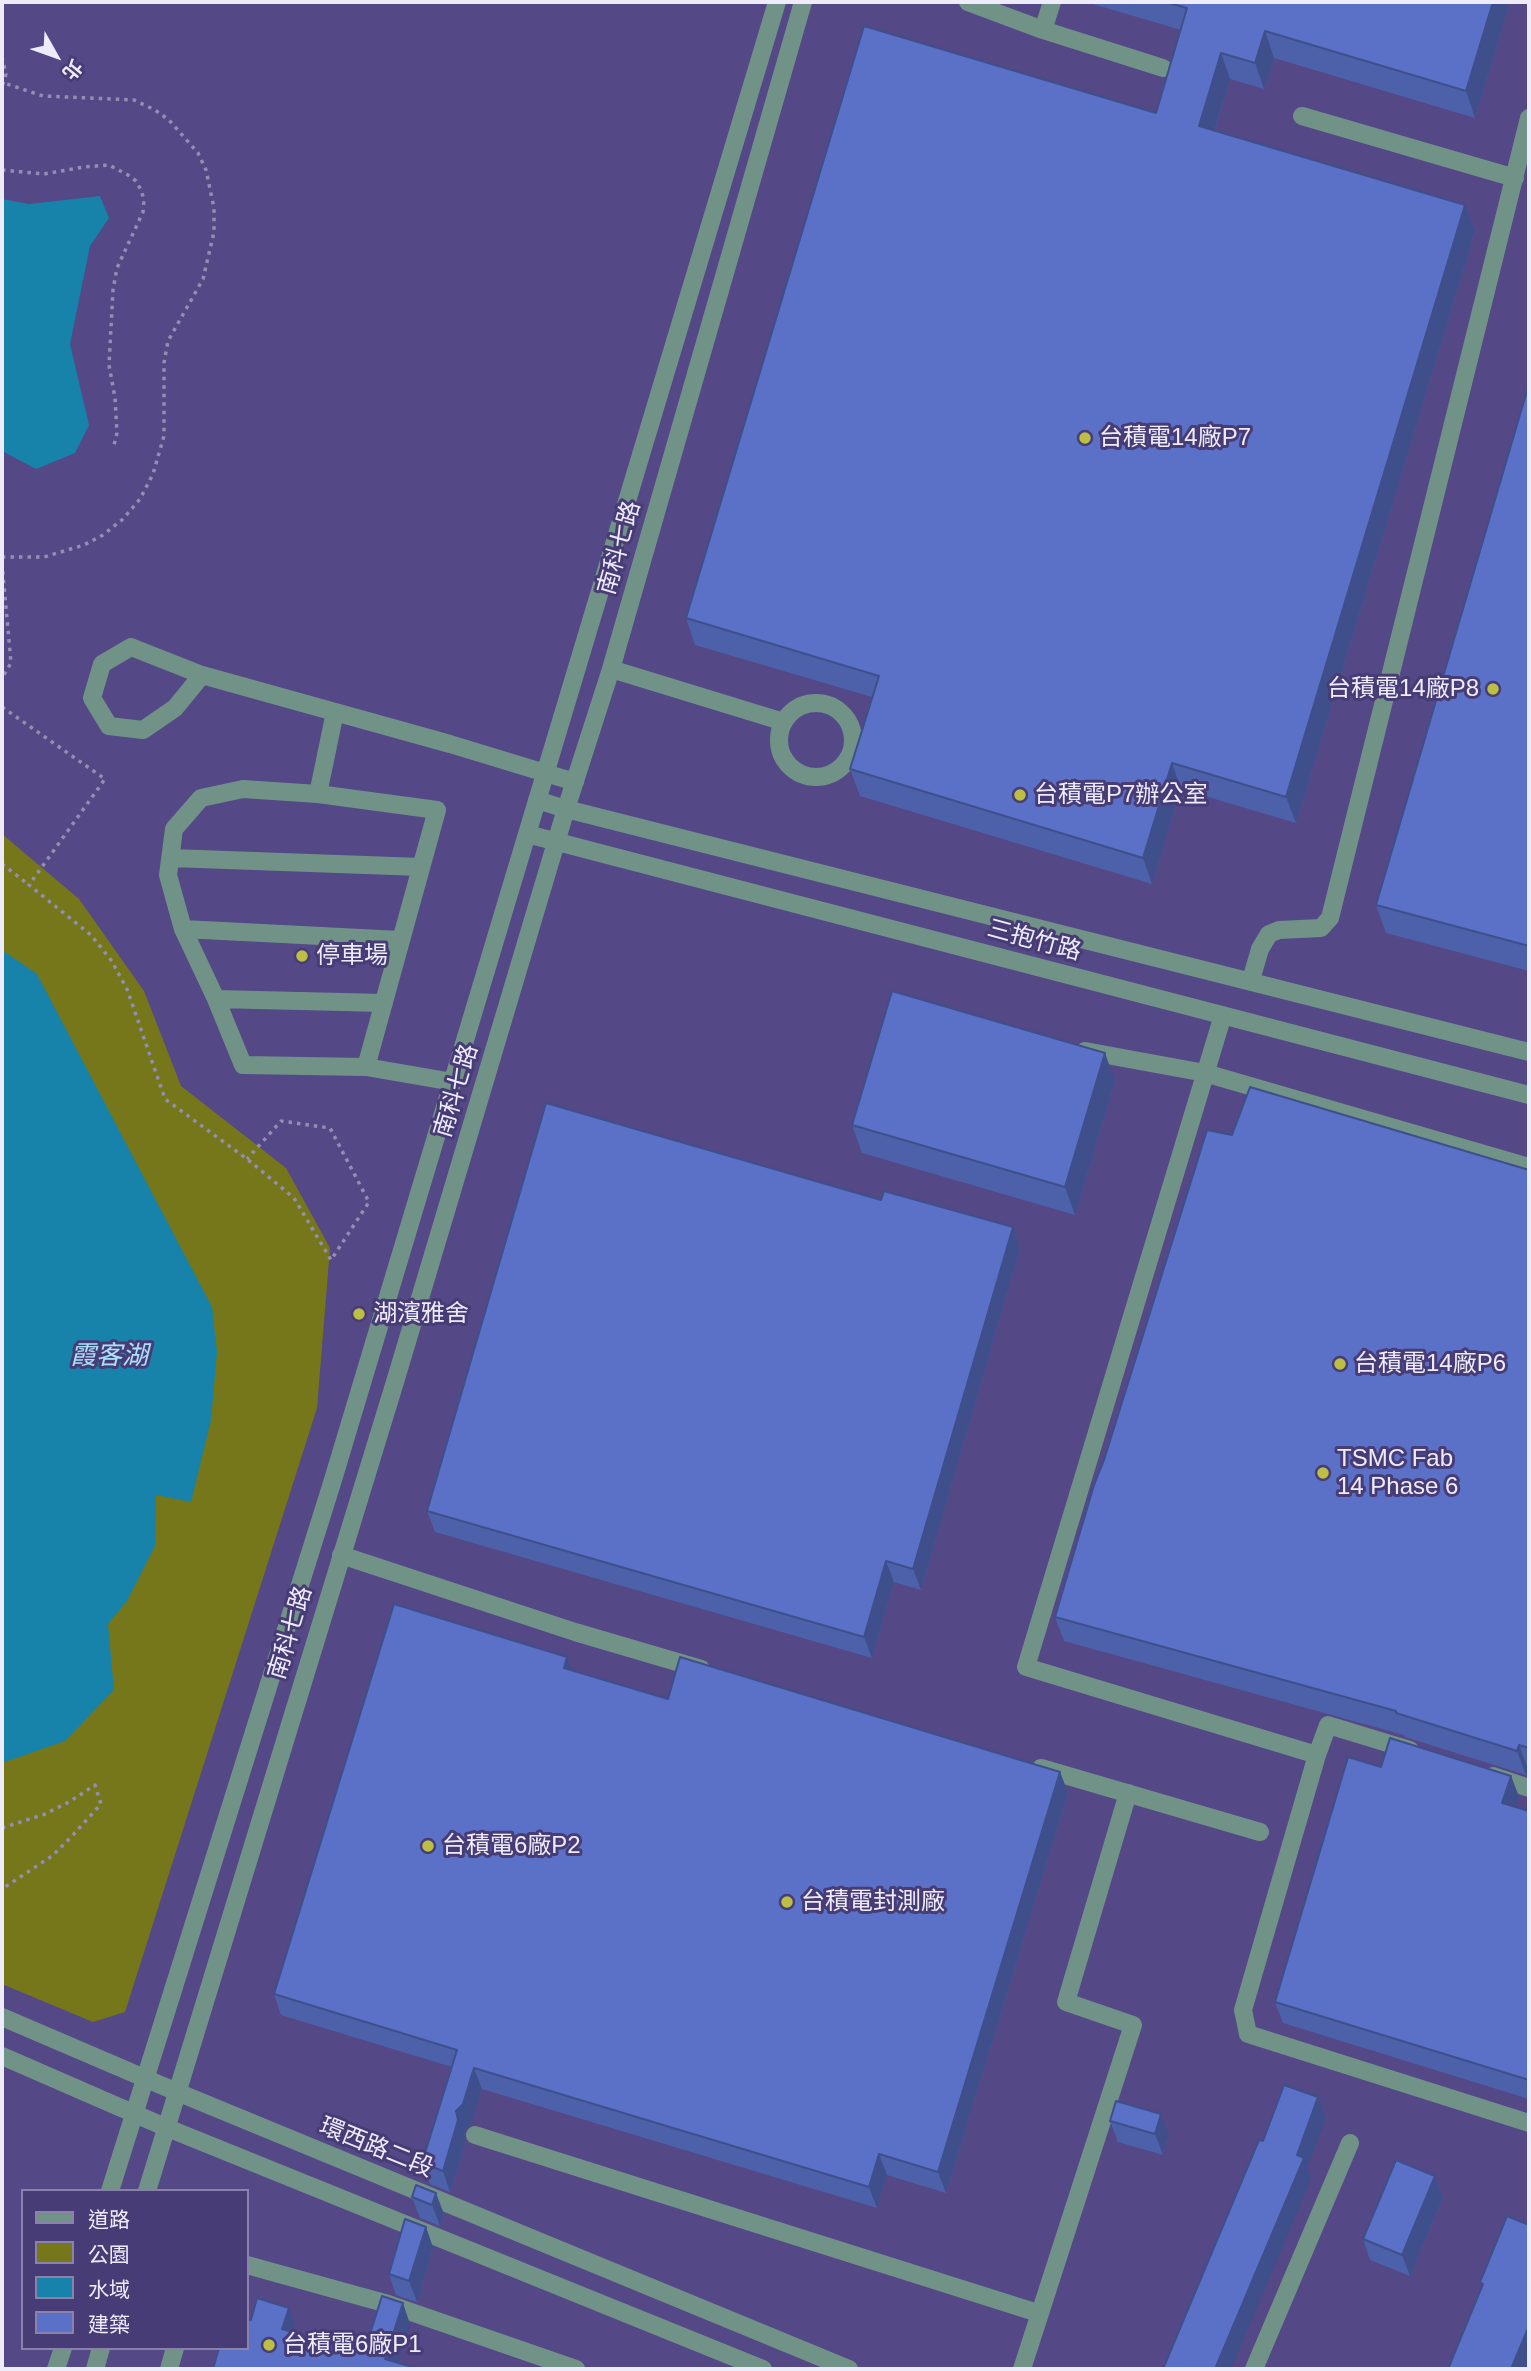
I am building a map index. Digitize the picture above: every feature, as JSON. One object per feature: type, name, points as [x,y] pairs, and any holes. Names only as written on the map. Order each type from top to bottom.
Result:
[{"type":"street","name":"南科七路","points":[[134,2113],[332,1483],[777,2]]},
{"type":"street","name":"南科七路","points":[[148,2189],[362,1491],[566,809],[611,669],[803,2]]},
{"type":"street","points":[[968,2],[1043,30],[1163,68]]},
{"type":"street","points":[[1043,30],[1052,2]]},
{"type":"street","points":[[1302,116],[1515,178]]},
{"type":"street","points":[[1251,980],[1260,949],[1269,934],[1279,930],[1321,928],[1330,918],[1529,118]]},
{"type":"street","points":[[202,675],[175,708],[143,730],[109,726],[92,698],[102,664],[131,647],[202,675],[575,782]]},
{"type":"street","points":[[611,669],[784,722]]},
{"type":"street","points":[[818,703],[837,709],[850,724],[853,744],[846,763],[829,775],[820,777],[800,774],[785,761],[780,752],[779,742],[784,722],[798,708],[807,704],[818,703]]},
{"type":"street","points":[[318,794],[335,712]]},
{"type":"street","points":[[366,1067],[437,810],[318,794],[243,789],[201,798],[174,829],[168,875],[183,929],[243,1065],[366,1067],[453,1082]]},
{"type":"street","name":"三抱竹路","points":[[537,800],[1529,1052]]},
{"type":"street","name":"三抱竹路","points":[[527,834],[1529,1096]]},
{"type":"street","points":[[170,858],[421,867]]},
{"type":"street","points":[[183,929],[400,940]]},
{"type":"street","points":[[216,999],[384,1003]]},
{"type":"street","points":[[1223,1015],[1026,1667],[1317,1755]]},
{"type":"street","points":[[1068,1048],[1205,1073],[1529,1167]]},
{"type":"street","points":[[332,1483],[362,1491]]},
{"type":"street","points":[[341,1555],[575,1632],[720,1674]]},
{"type":"street","points":[[1429,1756],[1328,1725],[1243,2010],[1248,2034],[1529,2123]]},
{"type":"street","points":[[1022,1762],[1261,1832]]},
{"type":"street","points":[[1479,1772],[1529,1788]]},
{"type":"street","points":[[1022,2369],[1133,2025],[1066,2002],[1128,1793]]},
{"type":"street","name":"環西路二段","points":[[2,2017],[849,2369]]},
{"type":"street","points":[[2,2056],[165,2127],[764,2369]]},
{"type":"street","points":[[111,2189],[134,2113]]},
{"type":"street","points":[[475,2135],[1038,2313]]},
{"type":"street","points":[[1254,2369],[1350,2143]]},
{"type":"street","points":[[248,2265],[388,2304],[576,2369]]},
{"type":"street","points":[[56,2369],[61,2350]]},
{"type":"street","points":[[95,2369],[100,2350]]},
{"type":"street","points":[[169,2369],[174,2350]]},
{"type":"path","points":[[2,57],[6,74],[3,85],[43,96],[134,100],[155,110],[169,120],[198,153],[206,170],[214,208],[214,232],[203,279],[168,341],[164,363],[164,436],[153,474],[140,499],[123,519],[103,535],[84,545],[44,557],[2,557]]},
{"type":"path","points":[[2,170],[44,174],[109,165],[128,174],[141,190],[143,212],[117,268],[113,290],[109,365],[115,398],[117,433],[114,445]]},
{"type":"path","points":[[2,563],[11,663],[2,678]]},
{"type":"path","points":[[2,707],[105,779],[29,885]]},
{"type":"path","points":[[2,864],[91,935],[111,960],[132,1002],[165,1099],[247,1159],[294,1198],[331,1260],[369,1202],[330,1128],[282,1121],[247,1159]]},
{"type":"path","points":[[2,1828],[45,1814],[95,1785],[101,1804],[52,1856],[2,1888]]},
{"type":"shaded area","points":[[2,2],[1529,2],[1529,2369],[2,2369]]},
{"type":"green space","points":[[2,834],[79,899],[144,991],[181,1086],[286,1168],[330,1248],[317,1408],[125,2012],[93,2022],[2,1984]]},
{"type":"water","points":[[100,196],[109,218],[90,246],[70,344],[89,425],[75,453],[36,469],[2,451],[2,199],[29,204]]},
{"type":"water","name":"霞客湖","points":[[2,950],[37,974],[212,1307],[217,1352],[211,1420],[191,1502],[156,1495],[155,1546],[127,1601],[108,1624],[114,1690],[65,1741],[2,1763]]},
{"type":"building","name":"台積電14廠P7","points":[[1165,2],[1493,2],[1466,91],[1265,31],[1255,63],[1221,53],[1199,126],[1465,205],[1286,797],[1172,763],[1143,858],[850,769],[879,676],[686,618],[864,26],[1156,113],[1187,8]]},
{"type":"building","name":"台積電14廠P8","points":[[1529,384],[1529,946],[1376,905]]},
{"type":"building","points":[[892,991],[1105,1053],[1065,1187],[852,1125]]},
{"type":"building","name":"台積電14廠P6","points":[[1250,1087],[1529,1170],[1529,1748],[1519,1745],[1517,1751],[1396,1711],[1055,1617],[1207,1130],[1232,1135]]},
{"type":"building","points":[[546,1103],[881,1200],[884,1191],[1013,1227],[913,1569],[886,1561],[864,1637],[427,1511]]},
{"type":"building","name":"台積電封測廠","points":[[394,1604],[567,1657],[564,1668],[668,1699],[680,1657],[1060,1772],[938,2172],[879,2154],[869,2187],[474,2068],[463,2104],[456,2111],[458,2120],[443,2171],[422,2163],[457,2050],[274,1994]]},
{"type":"building","points":[[1390,1738],[1511,1776],[1502,1803],[1529,1811],[1529,2080],[1275,2002],[1348,1757],[1381,1767]]},
{"type":"building","points":[[1284,2085],[1318,2097],[1297,2155],[1304,2158],[1215,2369],[1163,2369],[1259,2140],[1263,2141]]},
{"type":"building","points":[[1116,2101],[1161,2114],[1155,2134],[1110,2121]]},
{"type":"building","points":[[1396,2160],[1435,2176],[1402,2255],[1363,2239]]},
{"type":"building","points":[[416,2185],[436,2193],[432,2205],[412,2197]]},
{"type":"building","points":[[1507,2216],[1529,2225],[1529,2326],[1511,2369],[1448,2369],[1483,2284],[1480,2282]]},
{"type":"building","points":[[405,2219],[426,2227],[409,2281],[389,2274]]},
{"type":"building","points":[[382,2296],[403,2303],[385,2359],[419,2369],[213,2369],[218,2350],[248,2350],[248,2319],[251,2320],[257,2298],[289,2308],[282,2329],[364,2353]]},
{"type":"place","name":"台積電14廠P7","points":[[1085,438]]},
{"type":"place","name":"台積電14廠P8","points":[[1493,689]]},
{"type":"place","name":"台積電P7辦公室","points":[[1020,795]]},
{"type":"place","name":"停車場","points":[[302,956]]},
{"type":"place","name":"湖濱雅舍","points":[[359,1314]]},
{"type":"place","name":"台積電14廠P6","points":[[1340,1364]]},
{"type":"place","name":"TSMC Fab 14 Phase 6","points":[[1323,1473]]},
{"type":"place","name":"台積電6廠P2","points":[[428,1846]]},
{"type":"place","name":"台積電封測廠","points":[[787,1902]]},
{"type":"place","name":"台積電6廠P1","points":[[269,2345]]}]
